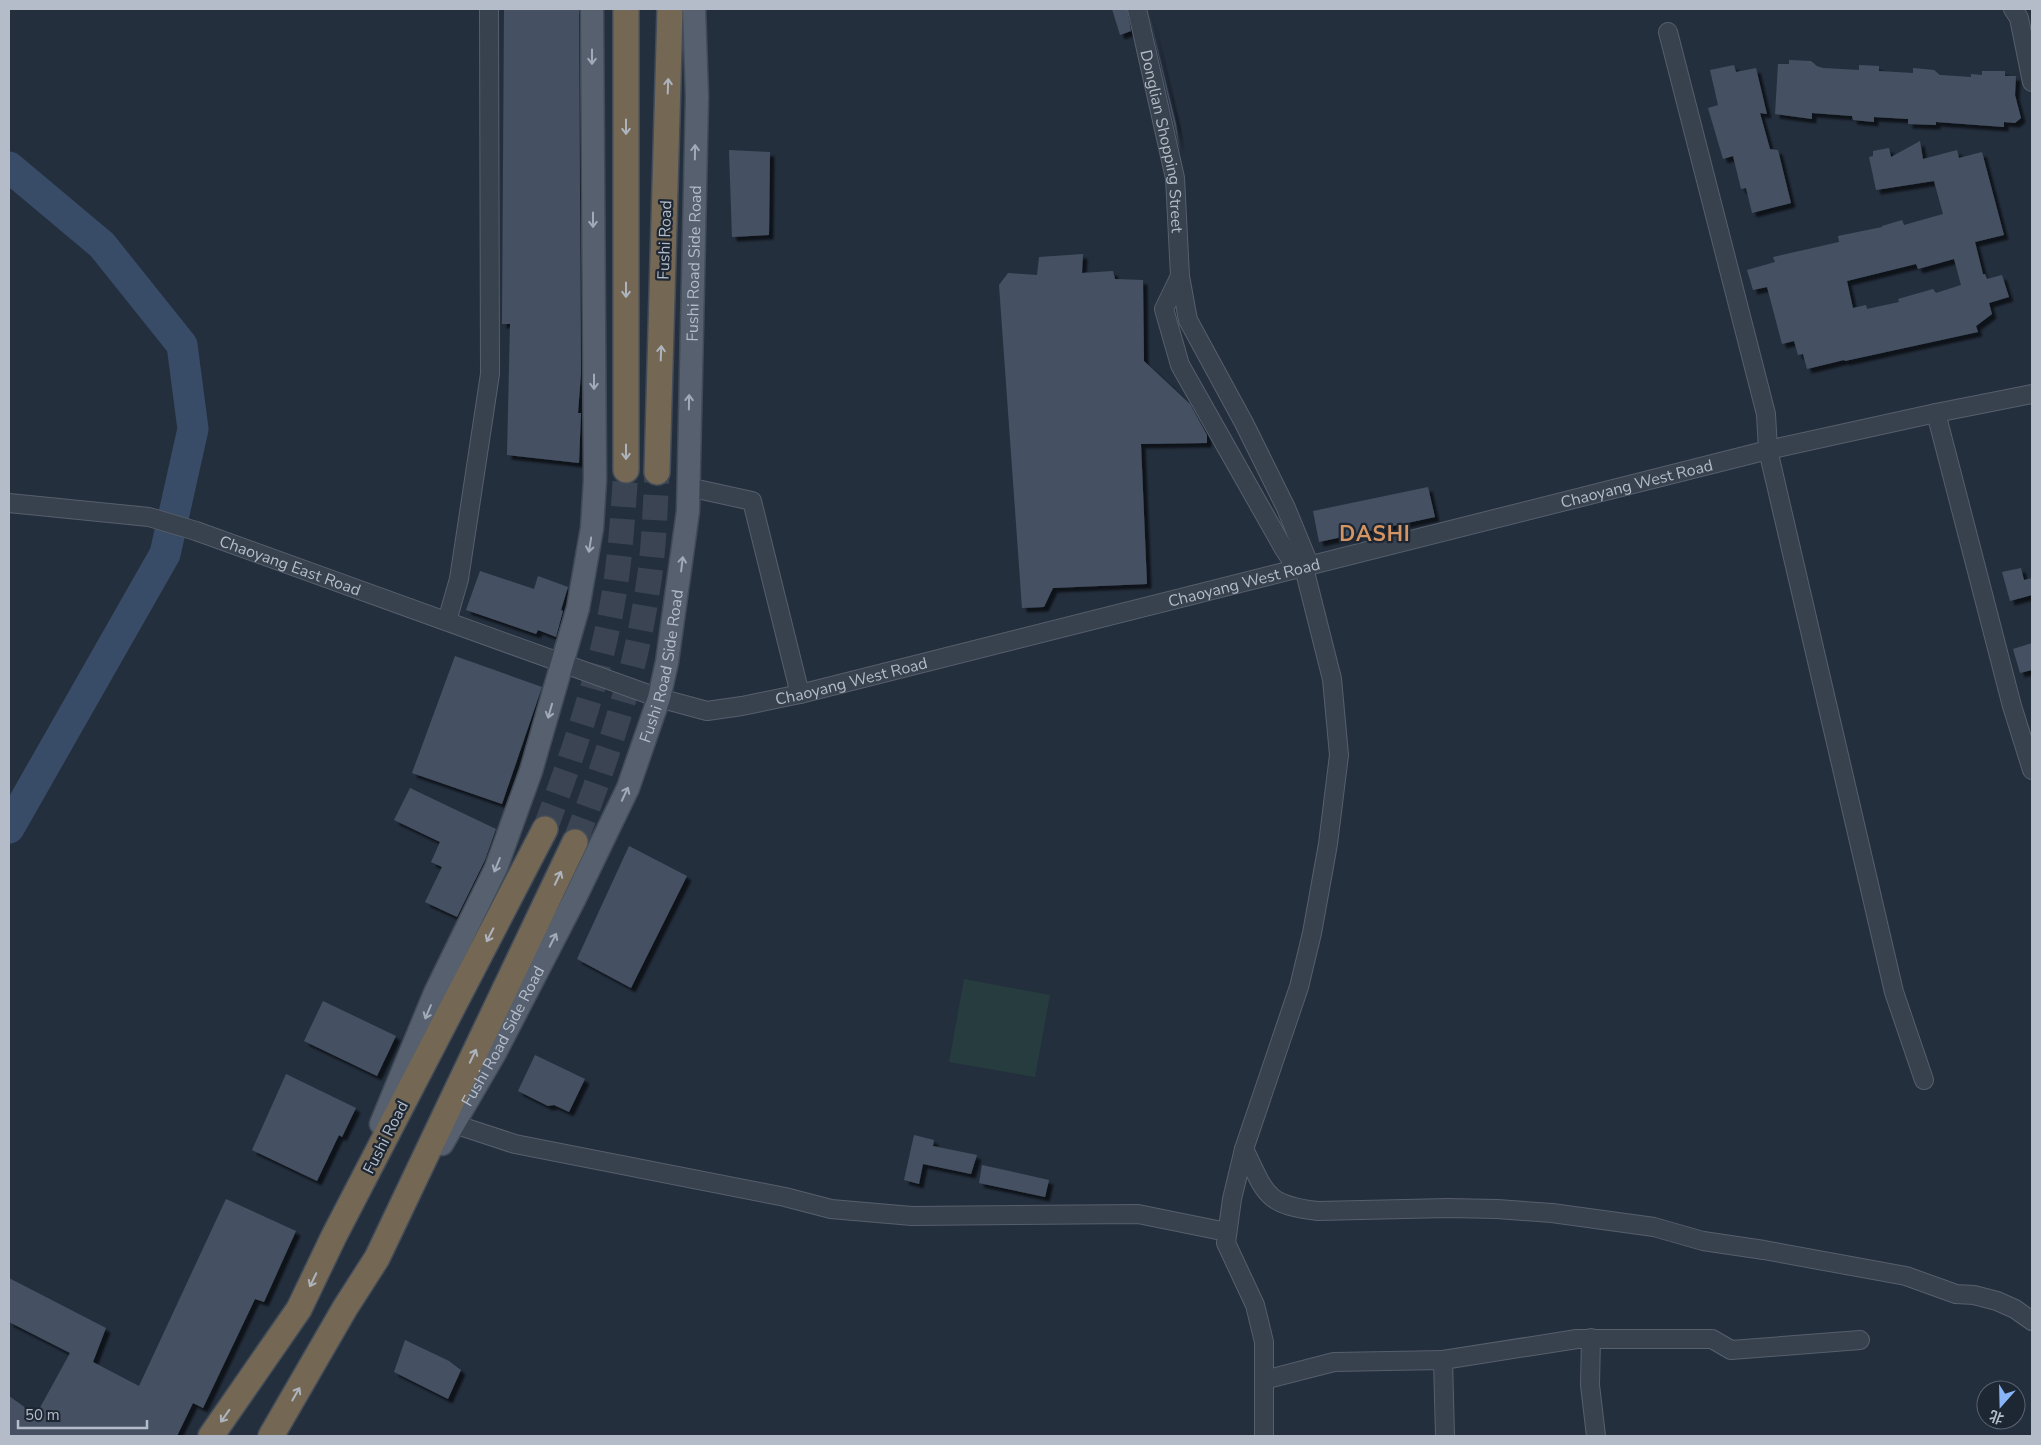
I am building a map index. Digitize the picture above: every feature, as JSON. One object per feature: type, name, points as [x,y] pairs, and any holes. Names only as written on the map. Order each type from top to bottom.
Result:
[{"type":"highway","points":[[626,9],[626,470]]},
{"type":"highway","name":"Fushi Road","points":[[657,472],[670,9]]},
{"type":"highway","name":"Fushi Road","points":[[211,1436],[299,1309],[334,1236],[545,829]]},
{"type":"highway","points":[[271,1436],[345,1308],[377,1258],[575,842]]},
{"type":"main road","points":[[334,1236],[436,993],[496,868],[531,771],[578,608],[592,528],[595,480],[592,9]]},
{"type":"main road","name":"Fushi Road Side Road","points":[[377,1258],[494,1053],[574,900],[628,788],[659,698],[668,662],[688,510],[696,97],[694,9]]},
{"type":"street","points":[[447,622],[459,579],[490,374],[489,9]]},
{"type":"street","name":"Donglian Shopping Street","points":[[1138,9],[1175,178],[1180,276],[1188,320],[1274,483],[1306,566],[1332,678],[1339,754],[1328,844],[1312,933],[1299,987],[1244,1149],[1232,1199],[1227,1232]]},
{"type":"street","points":[[2013,9],[2019,18],[2032,82]]},
{"type":"street","points":[[1668,32],[1766,414],[1768,450],[1894,992],[1924,1080]]},
{"type":"street","points":[[1180,276],[1164,309],[1180,365],[1284,549],[1294,564],[1306,566]]},
{"type":"street","name":"Chaoyang West Road","points":[[562,664],[659,698],[707,711],[742,706],[800,694],[1768,450],[2032,394]]},
{"type":"street","points":[[1936,413],[2012,706],[2032,770]]},
{"type":"street","points":[[688,487],[752,501],[800,694]]},
{"type":"street","name":"Chaoyang East Road","points":[[9,503],[149,517],[196,531],[562,664]]},
{"type":"street","points":[[454,1124],[515,1144],[785,1197],[831,1209],[912,1216],[1138,1214],[1227,1232],[1226,1243],[1255,1305],[1264,1342],[1264,1436]]},
{"type":"street","points":[[1244,1149],[1258,1177],[1274,1201],[1301,1209],[1318,1211],[1448,1208],[1497,1209],[1552,1213],[1654,1227],[1703,1241],[1906,1276],[1956,1294],[1974,1295],[1996,1301],[2015,1309],[2032,1321]]},
{"type":"street","points":[[1264,1380],[1334,1362],[1443,1360],[1577,1338],[1712,1339],[1731,1350],[1860,1340]]},
{"type":"street","points":[[1591,1338],[1590,1385],[1596,1436]]},
{"type":"street","points":[[1443,1360],[1445,1436]]},
{"type":"green space","points":[[964,979],[1050,995],[1035,1077],[949,1062]]},
{"type":"building","points":[[504,9],[579,9],[581,373],[578,413],[581,413],[579,463],[507,455],[510,324],[502,324]]},
{"type":"building","points":[[1112,9],[1127,9],[1131,31],[1120,35]]},
{"type":"building","points":[[1148,9],[1176,124],[1180,151]]},
{"type":"building","points":[[1789,60],[1811,61],[1823,68],[1859,70],[1859,65],[1879,66],[1879,71],[1913,73],[1913,68],[1934,70],[1940,75],[1971,77],[1971,74],[1982,75],[1982,71],[2005,71],[2005,76],[2016,76],[2015,95],[2021,118],[2015,123],[2004,122],[2004,127],[1936,122],[1936,125],[1908,124],[1908,119],[1874,117],[1874,122],[1853,120],[1852,116],[1812,113],[1812,119],[1775,114],[1778,64],[1789,64]]},
{"type":"building","points":[[1734,65],[1736,72],[1756,68],[1767,114],[1760,113],[1770,149],[1778,150],[1791,203],[1752,213],[1746,188],[1741,189],[1733,156],[1723,159],[1708,108],[1718,105],[1710,70]]},
{"type":"building","points":[[1920,141],[1923,159],[1957,150],[1959,158],[1982,152],[2004,235],[1975,242],[1983,274],[1985,274],[1987,279],[2002,275],[2009,297],[1989,303],[1992,314],[1976,326],[1978,332],[1807,369],[1803,354],[1798,355],[1794,341],[1782,344],[1767,287],[1753,290],[1747,270],[1775,262],[1773,257],[1839,242],[1838,236],[1882,227],[1902,220],[1904,225],[1943,214],[1934,181],[1876,190],[1869,157],[1873,156],[1873,151],[1889,148],[1891,157]],"holes":[[[1954,259],[1961,285],[1936,293],[1933,289],[1898,299],[1899,302],[1867,309],[1866,305],[1853,308],[1847,281],[1916,264],[1918,269]]]},
{"type":"building","points":[[729,150],[770,152],[769,235],[732,237]]},
{"type":"building","points":[[1083,254],[1082,273],[1113,271],[1115,279],[1143,280],[1144,361],[1190,404],[1207,435],[1207,443],[1141,444],[1147,584],[1053,588],[1044,607],[1022,608],[999,285],[1008,273],[1037,275],[1039,257]]},
{"type":"building","points":[[1428,487],[1435,517],[1319,542],[1313,511]]},
{"type":"building","points":[[2021,568],[2024,580],[2032,578],[2032,595],[2010,601],[2002,572]]},
{"type":"building","points":[[480,571],[534,589],[538,576],[568,587],[556,637],[538,630],[536,634],[466,610]]},
{"type":"building","points":[[2032,643],[2032,670],[2020,673],[2013,649]]},
{"type":"building","points":[[455,656],[542,687],[502,804],[412,773]]},
{"type":"building","points":[[410,788],[496,829],[485,860],[457,917],[425,902],[442,867],[431,862],[440,842],[394,820]]},
{"type":"building","points":[[629,846],[687,876],[631,988],[577,959]]},
{"type":"building","points":[[323,1001],[396,1036],[377,1076],[304,1041]]},
{"type":"building","points":[[535,1055],[585,1079],[569,1112],[554,1105],[548,1106],[518,1091]]},
{"type":"building","points":[[286,1074],[356,1108],[342,1137],[339,1135],[317,1181],[252,1150]]},
{"type":"building","points":[[914,1135],[934,1140],[933,1146],[977,1155],[971,1174],[923,1164],[919,1184],[904,1180]]},
{"type":"building","points":[[982,1165],[1049,1180],[1045,1197],[979,1183]]},
{"type":"building","points":[[226,1199],[296,1231],[264,1302],[255,1299],[203,1408],[193,1403],[177,1436],[9,1436],[9,1396],[36,1415],[70,1353],[9,1322],[9,1278],[106,1328],[93,1362],[139,1386]]},
{"type":"building","points":[[405,1340],[449,1361],[461,1370],[448,1399],[394,1372]]},
{"type":"waterway","points":[[9,167],[102,245],[182,345],[193,429],[165,554],[9,828]]},
{"type":"tunnel","points":[[545,829],[586,710],[603,650],[617,573],[626,470]]},
{"type":"tunnel","points":[[575,842],[608,751],[635,657],[651,563],[657,472]]},
{"type":"district","name":"DASHI","points":[[1375,534]]}]
